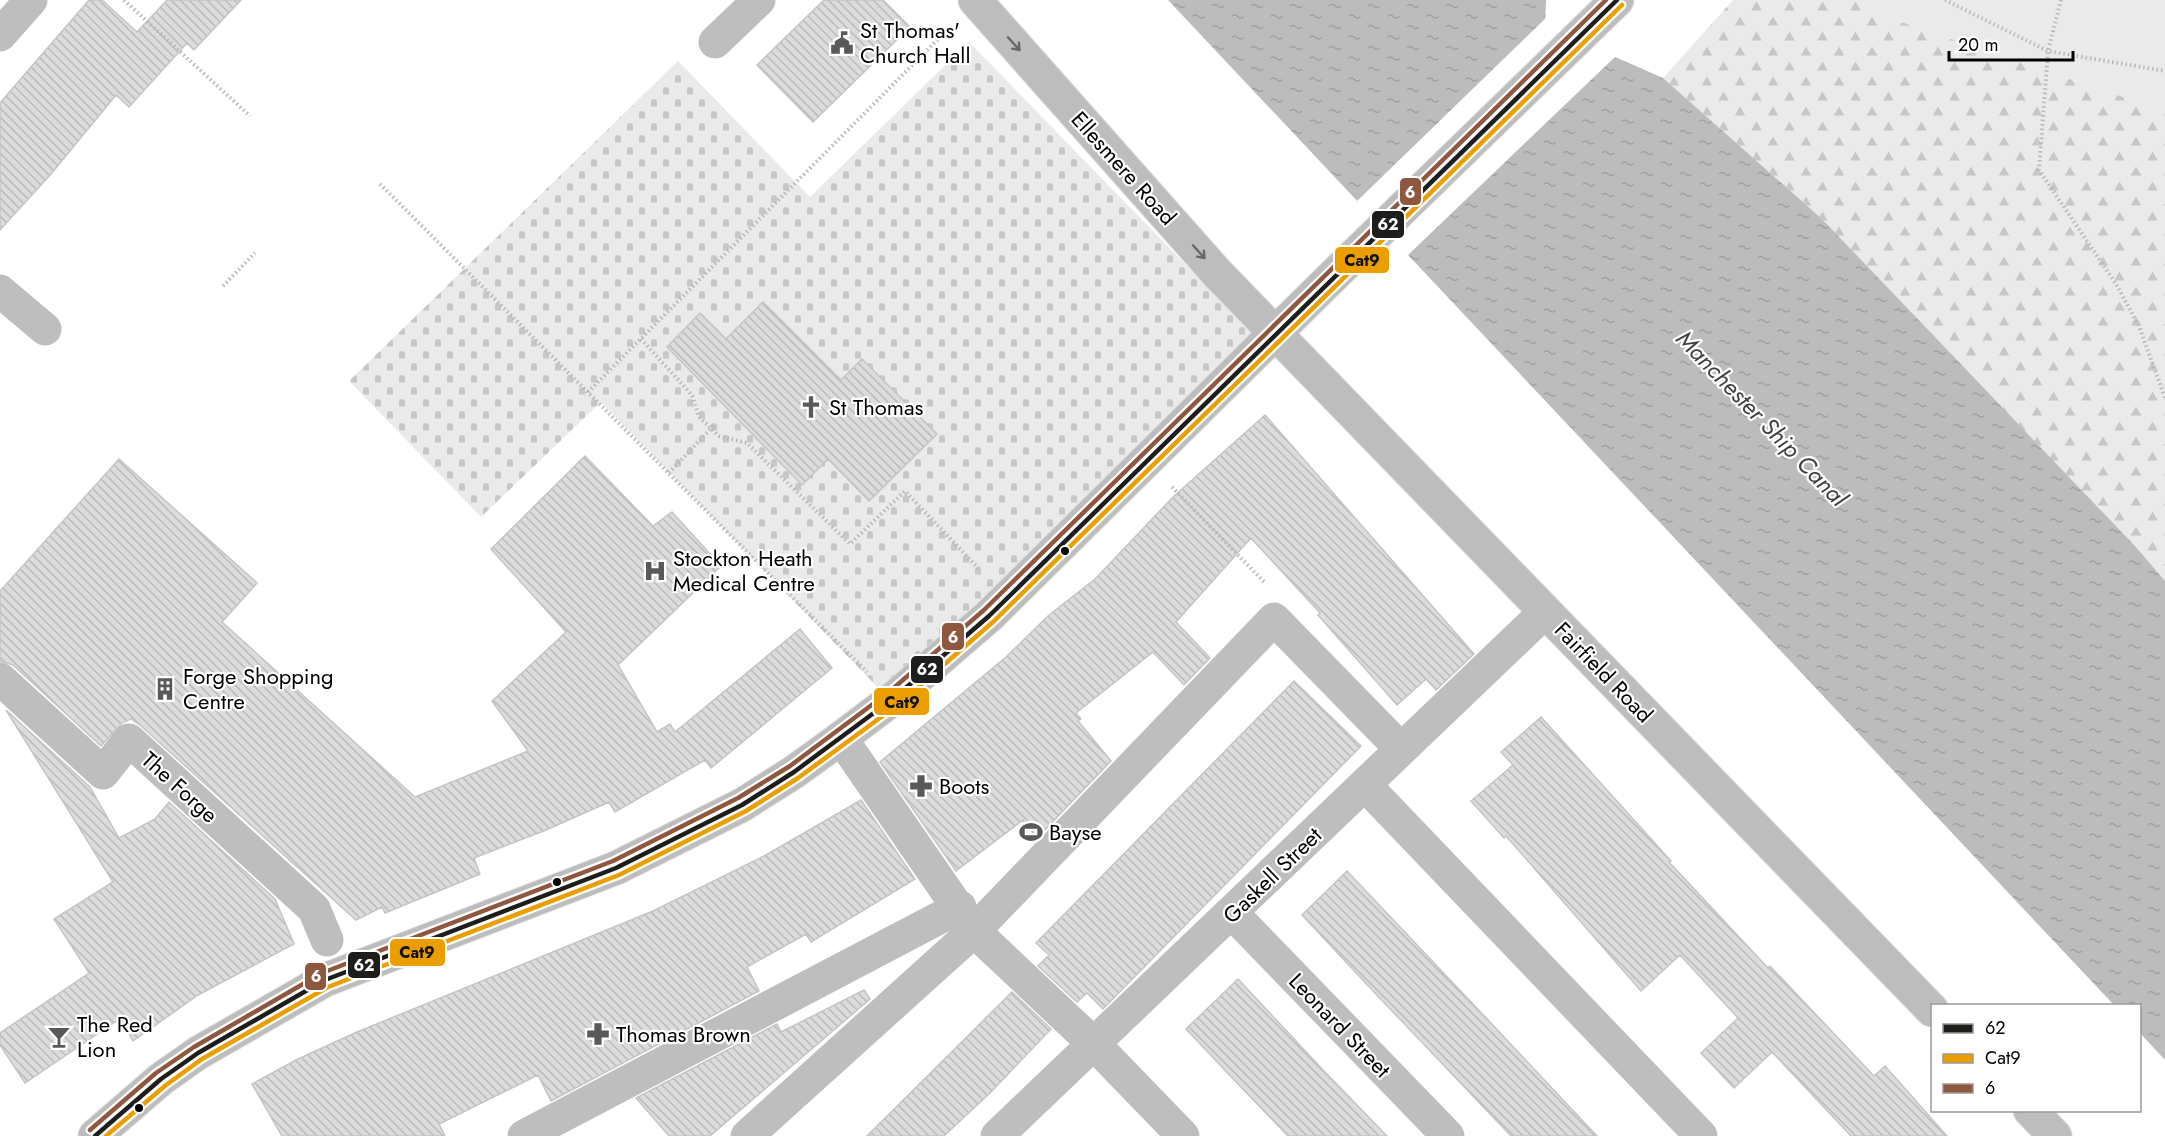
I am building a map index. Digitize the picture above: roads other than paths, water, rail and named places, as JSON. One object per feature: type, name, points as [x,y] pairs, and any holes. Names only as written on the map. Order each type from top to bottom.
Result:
[{"type":"main road","points":[[95,1136],[161,1079],[198,1053],[326,980],[616,868],[742,805],[794,772],[841,738],[894,698],[989,616],[1617,0]]},
{"type":"main road","name":"Ellesmere Road","points":[[976,1],[1217,273],[1276,334]]},
{"type":"main road","name":"Fairfield Road","points":[[1276,334],[1931,1009]]},
{"type":"main road","points":[[2032,1112],[2055,1136]]},
{"type":"street","points":[[0,34],[31,0]]},
{"type":"street","points":[[715,42],[759,0]]},
{"type":"street","points":[[0,291],[45,329]]},
{"type":"street","name":"Gaskell Street","points":[[997,1136],[1366,786],[1401,749],[1545,612]]},
{"type":"street","points":[[747,1136],[1274,619],[1401,749]]},
{"type":"street","name":"The Forge","points":[[0,679],[103,773],[129,740],[314,909],[327,940]]},
{"type":"street","points":[[841,738],[967,919],[1094,1044],[1183,1136]]},
{"type":"street","points":[[1366,786],[1701,1136]]},
{"type":"street","name":"Leonard Street","points":[[1232,913],[1448,1136]]},
{"type":"street","points":[[524,1136],[967,919]]},
{"type":"water","name":"Manchester Ship Canal","points":[[1168,0],[1546,0],[1545,26],[1663,78],[1822,219],[2135,546],[2165,581],[2165,1060],[2141,1034],[2141,1004],[2113,1004]]},
{"type":"place","name":"St Thomas' Church Hall","points":[[842,43]]},
{"type":"place","name":"St Thomas","points":[[811,407]]},
{"type":"place","name":"Stockton Heath Medical Centre","points":[[655,571]]},
{"type":"place","name":"Forge Shopping Centre","points":[[165,689]]},
{"type":"place","name":"Boots","points":[[921,786]]},
{"type":"place","name":"Bayse","points":[[1031,832]]},
{"type":"place","name":"Thomas Brown","points":[[598,1034]]},
{"type":"place","name":"The Red Lion","points":[[59,1037]]}]
